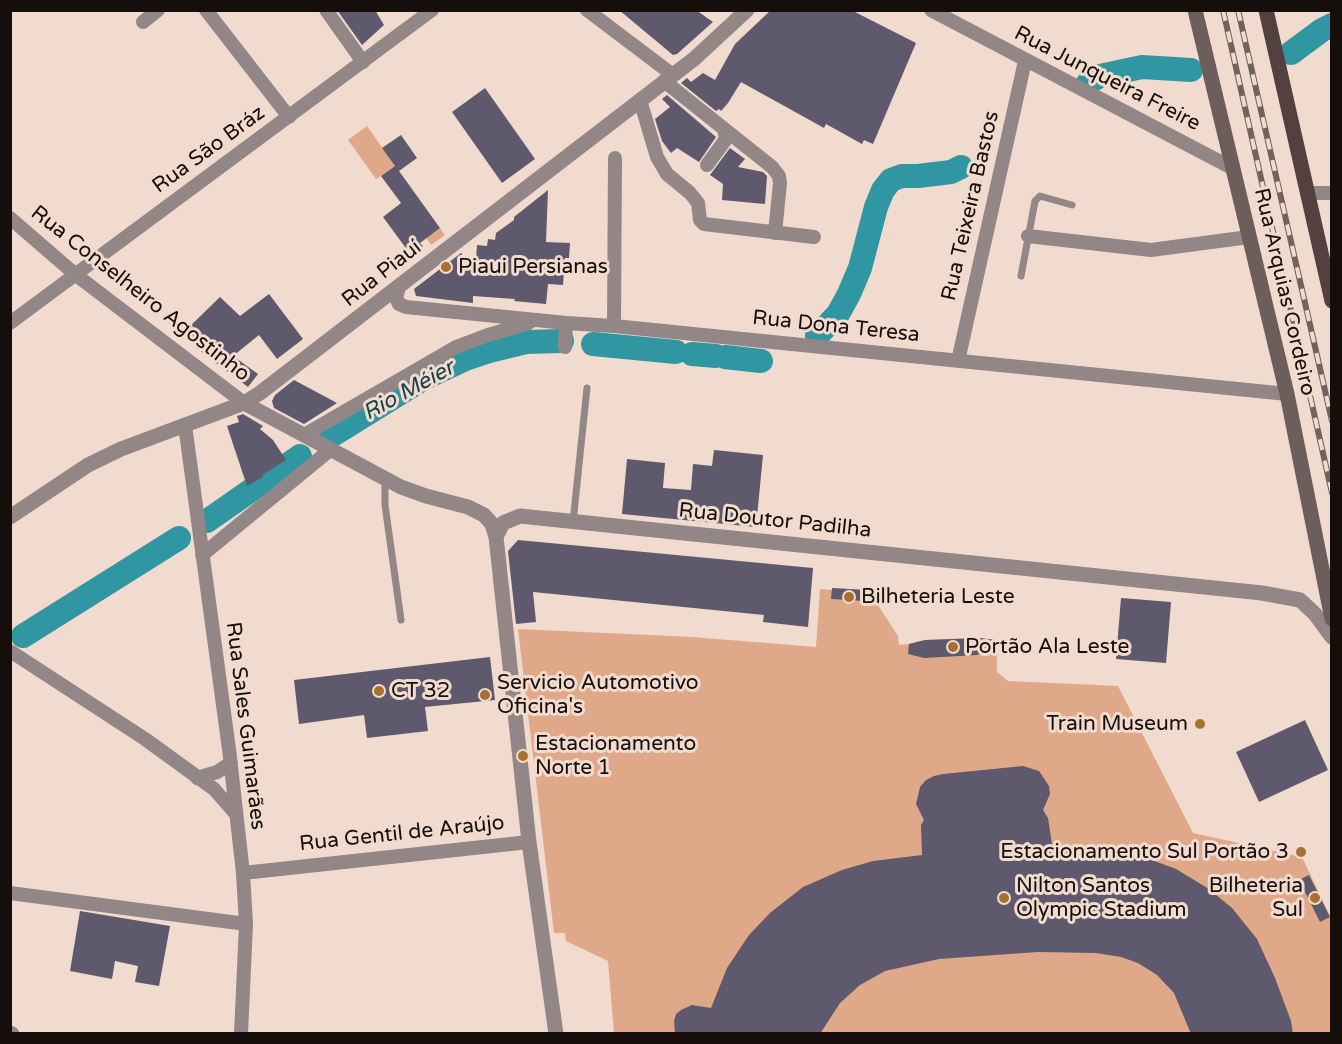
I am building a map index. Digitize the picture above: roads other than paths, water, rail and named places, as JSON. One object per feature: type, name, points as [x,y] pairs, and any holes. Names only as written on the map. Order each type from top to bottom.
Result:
[{"type":"main road","name":"Rua Arquias Cordeiro","points":[[1196,10],[1287,394],[1332,619]]},
{"type":"main road","points":[[1266,10],[1332,301]]},
{"type":"street","points":[[143,22],[158,10]]},
{"type":"street","points":[[206,10],[289,117]]},
{"type":"street","points":[[326,10],[363,62]]},
{"type":"street","name":"Rua São Bráz","points":[[10,323],[432,10]]},
{"type":"street","points":[[587,10],[774,170],[779,176],[780,183],[775,233]]},
{"type":"street","name":"Rua Piauí","points":[[10,517],[88,465],[121,449],[244,403],[274,383],[702,52],[747,10]]},
{"type":"street","name":"Rua Junqueira Freire","points":[[931,10],[1232,168]]},
{"type":"street","name":"Rua Teixeira Bastos","points":[[958,361],[1025,61]]},
{"type":"street","points":[[640,100],[657,157],[667,174],[690,193],[698,203],[700,220],[704,224],[814,237]]},
{"type":"street","points":[[707,165],[726,139],[724,129]]},
{"type":"street","points":[[614,326],[615,158]]},
{"type":"street","points":[[1309,193],[1332,193]]},
{"type":"street","name":"Rua Conselheiro Agostinho","points":[[10,218],[76,275],[244,403]]},
{"type":"street","points":[[1028,236],[1151,250],[1249,237]]},
{"type":"street","name":"Rua Dona Teresa","points":[[399,287],[396,298],[399,304],[406,307],[536,321],[566,336],[614,326],[1287,394]]},
{"type":"street","points":[[304,435],[456,347],[536,321]]},
{"type":"street","points":[[244,403],[385,478],[426,496],[468,507],[484,515],[492,524],[496,537],[529,842],[556,1034]]},
{"type":"street","name":"Rua Sales Guimarães","points":[[185,425],[231,763],[243,873],[246,924],[241,1034]]},
{"type":"street","points":[[201,555],[330,450]]},
{"type":"street","name":"Rua Doutor Padilha","points":[[496,537],[503,523],[520,516],[1262,593],[1300,600],[1315,614],[1332,637]]},
{"type":"street","points":[[10,651],[145,739],[221,795],[236,814]]},
{"type":"street","points":[[197,778],[217,772],[231,763]]},
{"type":"street","name":"Rua Gentil de Araújo","points":[[243,873],[529,842]]},
{"type":"street","points":[[10,894],[246,924]]},
{"type":"lane","points":[[1021,276],[1035,201],[1041,196],[1072,205]]},
{"type":"lane","points":[[573,522],[587,388]]},
{"type":"lane","points":[[385,478],[385,505],[401,620]]},
{"type":"waterway","name":"Rio Méier","points":[[1291,53],[1332,25]]},
{"type":"waterway","name":"Rio Méier","points":[[1088,83],[1100,76],[1142,67],[1191,70]]},
{"type":"waterway","name":"Rio Méier","points":[[817,336],[838,314],[849,294],[860,268],[876,207],[883,190],[891,180],[902,176],[951,172],[961,167]]},
{"type":"waterway","name":"Rio Méier","points":[[331,436],[423,379],[468,358],[526,342],[562,341]]},
{"type":"waterway","name":"Rio Méier","points":[[593,344],[676,352]]},
{"type":"waterway","name":"Rio Méier","points":[[692,354],[716,356]]},
{"type":"waterway","name":"Rio Méier","points":[[725,357],[761,361]]},
{"type":"waterway","name":"Rio Méier","points":[[207,521],[300,456]]},
{"type":"waterway","name":"Rio Méier","points":[[23,636],[179,538]]},
{"type":"railway","points":[[1223,10],[1332,493]]},
{"type":"railway","points":[[1238,10],[1332,421]]},
{"type":"place","name":"Piaui Persianas","points":[[446,267]]},
{"type":"place","name":"Bilheteria Leste","points":[[849,597]]},
{"type":"place","name":"Portão Ala Leste","points":[[953,647]]},
{"type":"place","name":"CT 32","points":[[379,691]]},
{"type":"place","name":"Servicio Automotivo Oficina's","points":[[485,695]]},
{"type":"place","name":"Train Museum","points":[[1200,724]]},
{"type":"place","name":"Estacionamento Norte 1","points":[[523,756]]},
{"type":"place","name":"Estacionamento Sul Portão 3","points":[[1301,852]]},
{"type":"place","name":"Nilton Santos Olympic Stadium","points":[[1004,898]]},
{"type":"place","name":"Bilheteria Sul","points":[[1315,898]]}]
